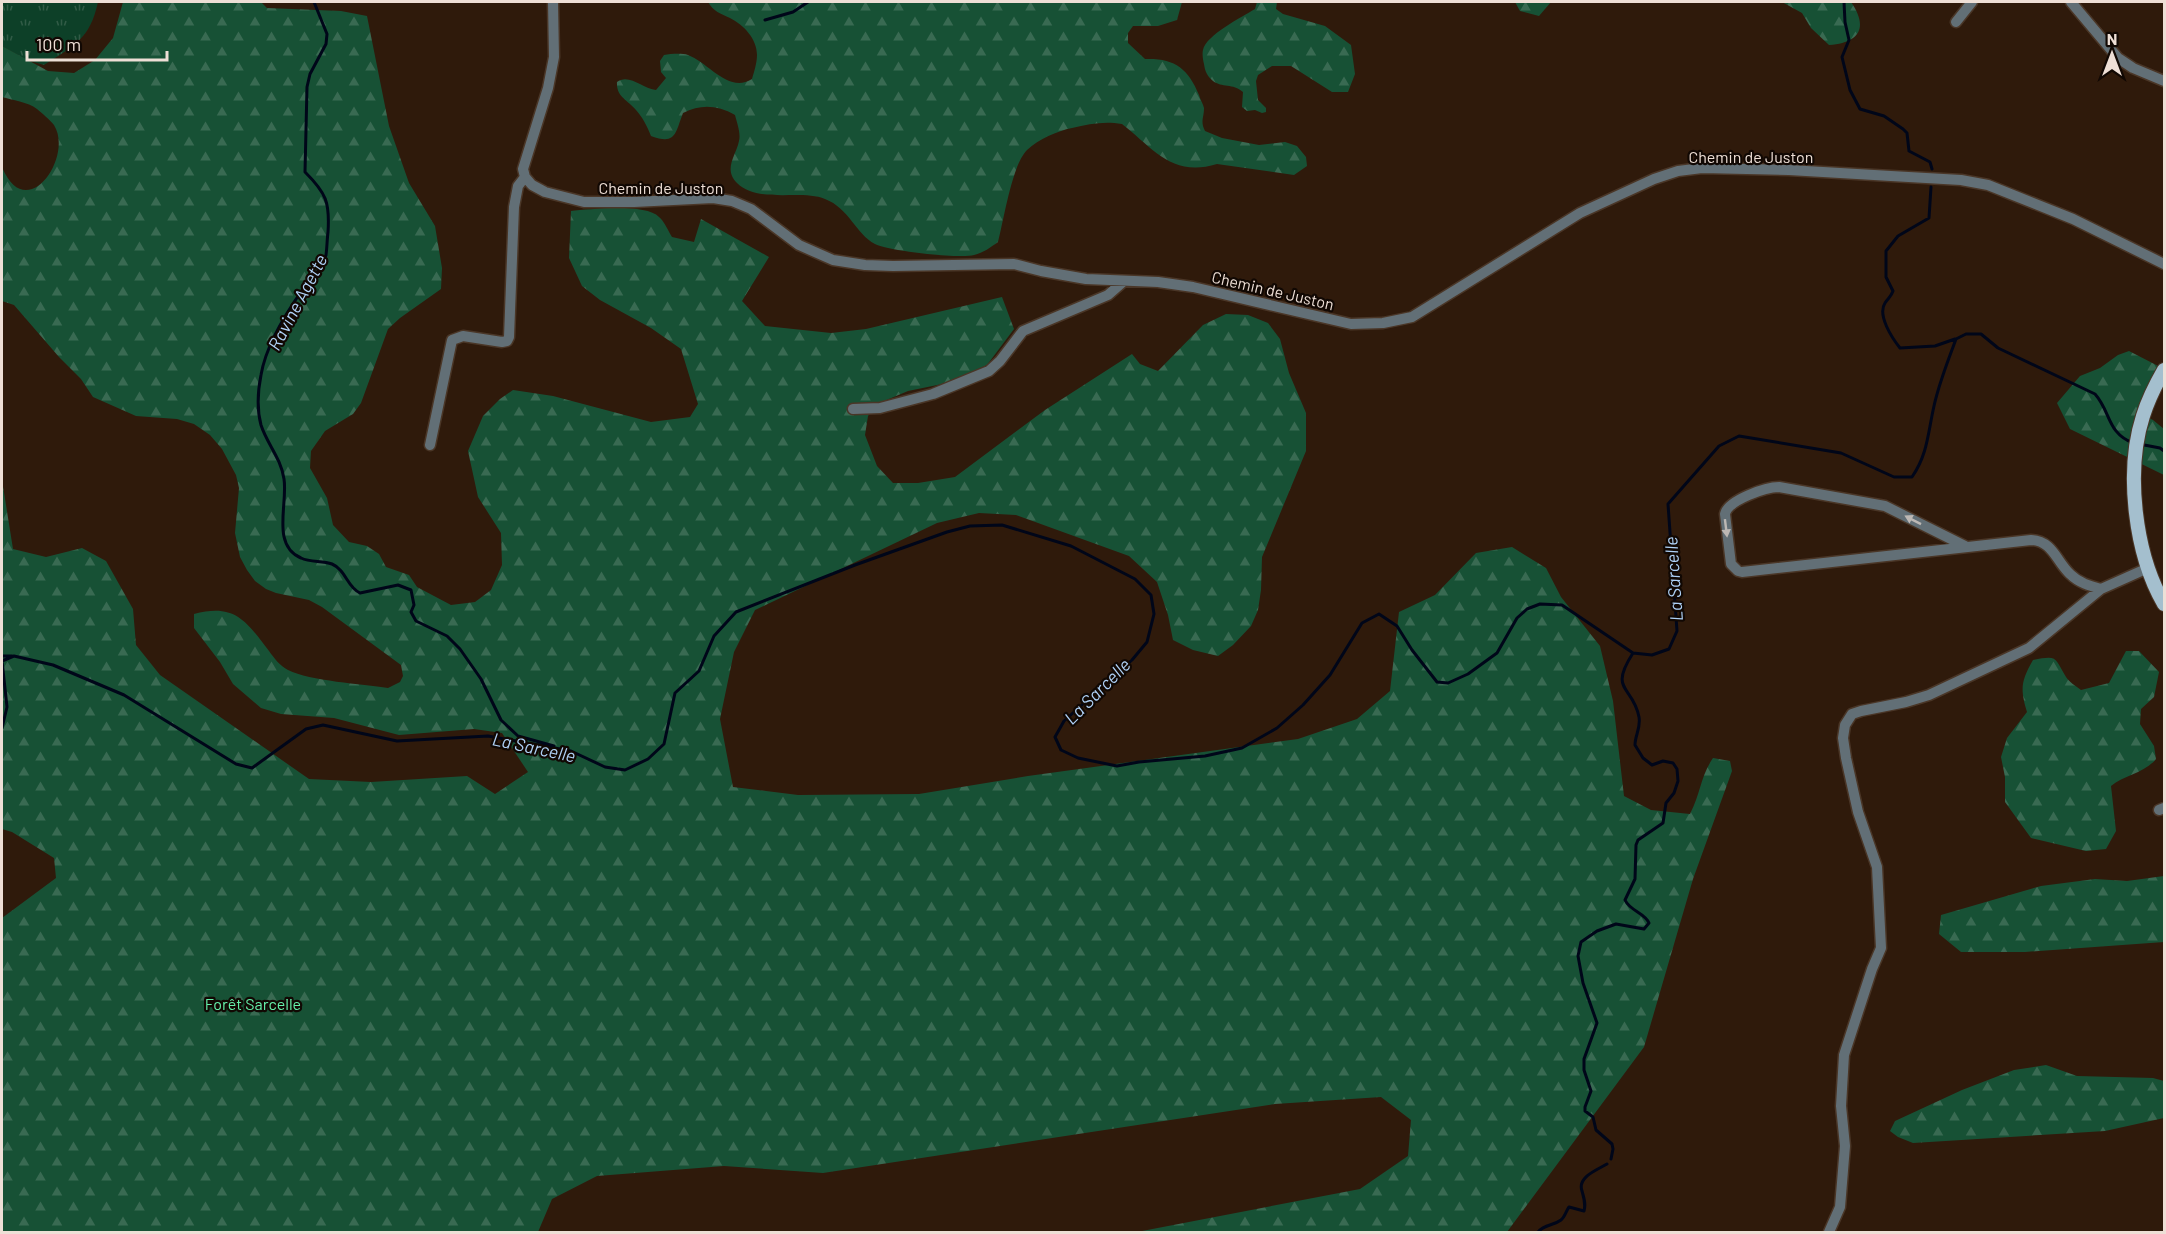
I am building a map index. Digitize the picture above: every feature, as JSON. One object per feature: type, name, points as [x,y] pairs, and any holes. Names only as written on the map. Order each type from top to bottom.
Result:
[{"type":"main road","points":[[2164,370],[2143,417],[2134,490],[2137,523],[2148,568],[2164,604]]},
{"type":"street","points":[[430,445],[452,340],[464,336],[502,342],[507,341],[510,337],[513,207],[518,186],[525,177],[523,169],[555,57],[554,2]]},
{"type":"street","points":[[1956,22],[1972,2]]},
{"type":"street","points":[[2071,2],[2118,58],[2133,68],[2164,81]]},
{"type":"street","name":"Chemin de Juston","points":[[525,177],[532,185],[545,192],[584,202],[712,198],[732,201],[751,209],[799,245],[834,260],[865,265],[893,266],[1014,264],[1086,279],[1158,282],[1193,287],[1351,324],[1383,323],[1412,317],[1580,213],[1678,171],[1702,168],[1869,174],[1961,180],[1988,185],[2073,219],[2164,264]]},
{"type":"street","points":[[853,409],[880,408],[933,394],[989,371],[1000,361],[1023,331],[1108,295],[1124,281]]},
{"type":"street","points":[[1965,546],[1885,506],[1779,487],[1770,488],[1733,503],[1725,514],[1731,564],[1742,572],[2028,540],[2041,541],[2050,548],[2075,579],[2085,585],[2101,589]]},
{"type":"street","points":[[1829,1233],[1840,1207],[1845,1146],[1841,1106],[1844,1055],[1881,948],[1877,867],[1858,812],[1843,738],[1845,725],[1852,714],[1929,695],[2029,648],[2101,589],[2148,568]]},
{"type":"green space","points":[[2,2],[98,2],[90,25],[79,40],[44,65],[27,60],[2,46]]},
{"type":"green space","name":"Forêt Sarcelle","points":[[123,2],[261,2],[267,8],[341,11],[367,16],[389,126],[409,183],[435,226],[442,268],[441,289],[388,329],[361,403],[353,414],[325,431],[311,451],[310,468],[327,498],[333,525],[349,542],[367,546],[379,554],[386,567],[409,575],[417,587],[451,605],[475,602],[491,590],[502,565],[501,533],[478,497],[468,451],[483,416],[500,399],[513,390],[553,396],[651,422],[690,417],[698,404],[681,349],[651,328],[600,300],[582,286],[569,258],[571,211],[618,208],[643,210],[659,217],[672,237],[694,242],[701,219],[769,257],[742,301],[765,326],[831,333],[866,329],[1002,297],[1014,329],[987,365],[947,383],[908,391],[877,404],[868,416],[865,435],[877,466],[893,483],[918,483],[955,477],[1045,410],[1132,354],[1140,364],[1158,371],[1203,325],[1226,314],[1248,315],[1268,323],[1280,339],[1289,373],[1306,413],[1306,451],[1262,557],[1258,610],[1251,626],[1233,645],[1218,656],[1193,650],[1173,640],[1168,615],[1157,582],[1129,556],[1016,515],[979,513],[937,523],[755,610],[734,652],[720,719],[733,787],[798,795],[919,794],[1028,776],[1298,739],[1357,719],[1390,691],[1399,612],[1435,595],[1476,553],[1512,547],[1546,568],[1561,597],[1600,646],[1613,701],[1624,796],[1651,810],[1690,814],[1705,772],[1713,758],[1730,761],[1732,771],[1693,879],[1644,1047],[1507,1232],[1137,1232],[1360,1189],[1408,1156],[1411,1120],[1381,1097],[1275,1104],[823,1173],[724,1166],[597,1176],[552,1199],[538,1232],[2,1232],[2,918],[56,878],[54,858],[12,832],[2,829],[2,480],[13,549],[46,557],[82,548],[106,561],[133,609],[136,645],[160,675],[309,779],[371,782],[467,776],[495,794],[528,772],[502,733],[474,729],[399,735],[334,718],[281,714],[261,708],[233,684],[220,662],[194,628],[194,614],[220,611],[238,617],[246,623],[280,664],[298,674],[388,688],[400,682],[403,676],[401,665],[322,607],[309,600],[276,593],[255,581],[240,557],[235,533],[239,488],[236,475],[222,449],[210,435],[194,424],[177,419],[136,416],[93,397],[81,379],[14,305],[2,301],[2,167],[12,183],[23,190],[34,188],[53,168],[58,153],[58,138],[54,125],[37,109],[2,97],[2,46],[48,71],[74,73],[95,60],[113,38]]},
{"type":"green space","points":[[708,2],[1182,2],[1177,20],[1158,26],[1133,26],[1128,33],[1128,43],[1145,59],[1164,60],[1185,71],[1204,106],[1202,122],[1205,131],[1222,138],[1259,145],[1285,142],[1297,146],[1306,157],[1307,166],[1294,175],[1217,164],[1188,167],[1164,158],[1122,124],[1084,125],[1054,133],[1027,150],[1017,167],[998,242],[987,250],[974,255],[954,256],[882,247],[868,240],[840,208],[825,199],[804,195],[756,193],[737,183],[731,173],[739,138],[735,115],[722,109],[696,108],[683,113],[673,136],[665,139],[659,138],[651,136],[645,122],[620,95],[617,82],[626,79],[656,90],[666,78],[661,72],[660,61],[664,55],[688,55],[719,76],[735,83],[744,83],[752,79],[757,55],[755,43],[740,24],[712,8]]},
{"type":"green space","points":[[1257,2],[1277,2],[1276,9],[1283,14],[1325,26],[1351,45],[1355,74],[1348,92],[1332,92],[1291,66],[1272,66],[1258,75],[1256,81],[1258,100],[1266,108],[1266,112],[1262,113],[1255,110],[1247,111],[1242,107],[1243,92],[1239,89],[1216,83],[1211,79],[1203,59],[1206,44],[1225,27],[1255,9]]},
{"type":"green space","points":[[1515,2],[1551,2],[1539,16],[1520,11]]},
{"type":"green space","points":[[1782,2],[1851,2],[1860,27],[1854,37],[1848,41],[1829,45],[1811,28],[1802,13]]},
{"type":"green space","points":[[2129,351],[2164,369],[2141,414],[2164,429],[2164,475],[2070,429],[2057,403],[2080,376],[2100,368],[2118,355]]},
{"type":"green space","points":[[2126,651],[2139,651],[2159,672],[2154,697],[2141,709],[2140,724],[2154,746],[2156,759],[2146,768],[2111,786],[2116,831],[2106,849],[2086,851],[2031,838],[2005,802],[2005,777],[2001,757],[2007,738],[2027,712],[2023,685],[2029,667],[2033,660],[2052,658],[2067,679],[2081,690],[2109,683]]},
{"type":"green space","points":[[2164,876],[2164,942],[2025,952],[1961,952],[1939,934],[1941,915],[2041,886],[2095,879],[2127,881]]},
{"type":"green space","points":[[2046,1065],[2077,1076],[2153,1078],[2164,1081],[2164,1118],[2105,1131],[1913,1143],[1890,1131],[1895,1121],[1962,1090],[2014,1070]]},
{"type":"waterway","name":"Ravine Agette","points":[[314,2],[327,34],[326,44],[310,74],[307,87],[305,172],[318,186],[327,205],[326,255],[313,278],[290,308],[272,341],[267,352],[259,393],[261,425],[280,464],[284,479],[283,534],[286,544],[301,558],[337,567],[352,587],[360,593],[398,585],[411,590],[414,605],[411,612],[416,621],[447,636],[460,649],[481,679],[501,720],[518,736],[554,746]]},
{"type":"waterway","points":[[765,20],[793,12],[808,2]]},
{"type":"waterway","points":[[1844,2],[1849,40],[1842,57],[1850,90],[1860,109],[1884,116],[1903,129],[1907,133],[1909,151],[1930,162],[1932,169]]},
{"type":"waterway","points":[[1931,187],[1929,218],[1898,236],[1886,251],[1886,277],[1893,291],[1885,303],[1883,314],[1890,333],[1900,348],[1935,346],[1955,339]]},
{"type":"waterway","name":"La Sarcelle","points":[[2,728],[7,707],[2,661],[14,656],[53,665],[124,695],[236,764],[252,768],[306,729],[323,725],[397,741],[488,736],[571,751],[605,767],[625,770],[648,759],[664,744],[675,693],[699,671],[714,636],[736,612],[947,532],[970,526],[1002,525],[1071,546],[1135,579],[1151,595],[1154,614],[1147,642],[1132,660],[1064,721],[1055,737],[1061,750],[1078,758],[1117,766],[1205,756],[1242,748],[1277,728],[1303,705],[1330,675],[1362,623],[1379,614],[1397,626],[1437,682],[1448,683],[1468,674],[1497,653],[1517,618],[1527,609],[1540,604],[1562,605],[1633,653],[1652,655],[1669,649],[1677,631],[1668,504],[1719,446],[1739,436],[1841,453],[1894,477],[1912,477],[1924,451],[1938,389],[1956,339],[1966,334],[1981,334],[1998,348],[2095,394],[2118,434],[2133,443]]},
{"type":"waterway","name":"La Sarcelle","points":[[2139,444],[2160,448],[2164,451]]},
{"type":"waterway","points":[[1611,1159],[1612,1144],[1596,1130],[1593,1117],[1585,1111],[1591,1091],[1584,1070],[1584,1059],[1597,1023],[1583,983],[1578,956],[1581,942],[1597,931],[1616,924],[1644,929],[1649,923],[1625,900],[1635,879],[1636,845],[1638,840],[1663,823],[1666,803],[1674,793],[1678,781],[1677,769],[1673,763],[1663,761],[1652,765],[1643,758],[1635,745],[1639,717],[1622,682],[1626,666],[1633,653]]},
{"type":"waterway","name":"La Sarcelle","points":[[2,656],[12,656]]},
{"type":"waterway","points":[[1538,1232],[1561,1220],[1569,1207],[1584,1211],[1582,1182],[1589,1174],[1607,1164]]}]
